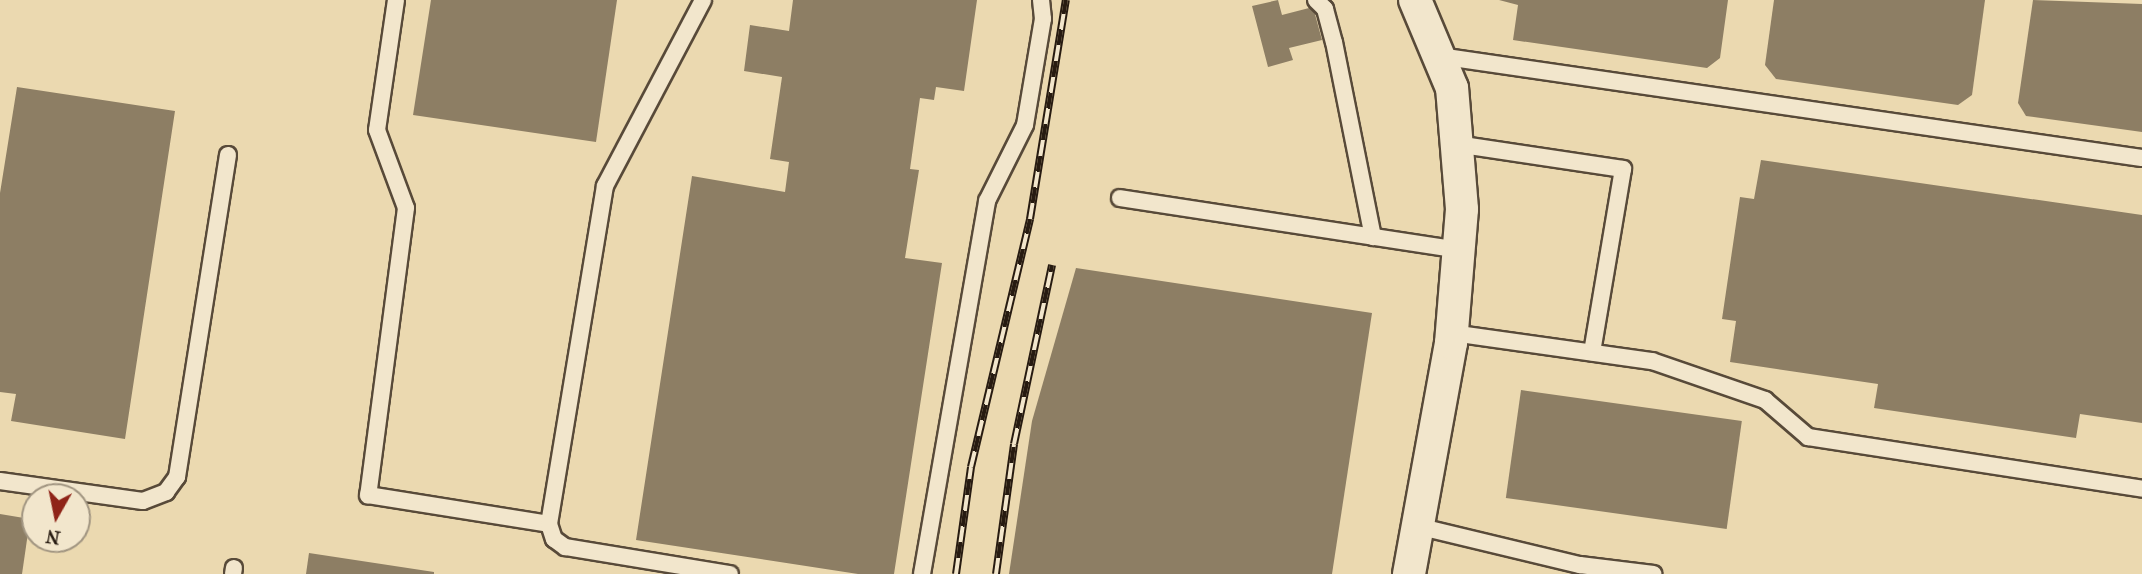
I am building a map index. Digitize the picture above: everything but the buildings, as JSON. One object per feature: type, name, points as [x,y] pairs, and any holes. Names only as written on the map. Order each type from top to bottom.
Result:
[{"type":"street","points":[[1409,574],[1452,333],[1462,209],[1452,88],[1415,0]]},
{"type":"lane","points":[[396,0],[377,130],[406,208],[368,495],[549,524]]},
{"type":"lane","points":[[703,0],[605,186],[549,524],[554,539],[565,547],[730,574]]},
{"type":"lane","points":[[922,574],[987,201],[1025,125],[1043,19],[1041,0]]},
{"type":"lane","points":[[1316,0],[1325,9],[1334,42],[1373,237]]},
{"type":"lane","points":[[1439,56],[2142,158]]},
{"type":"lane","points":[[1457,144],[1623,169],[1592,352]]},
{"type":"lane","points":[[0,481],[143,502],[166,492],[177,477],[228,155]]},
{"type":"lane","points":[[1120,198],[1459,250]]},
{"type":"lane","points":[[1452,333],[1652,360],[1765,400],[1808,437],[2142,489]]},
{"type":"lane","points":[[1417,526],[1579,569],[1653,574]]},
{"type":"railway","points":[[956,574],[971,467],[1030,219],[1066,0]]},
{"type":"railway","points":[[996,574],[1014,444],[1052,265]]}]
